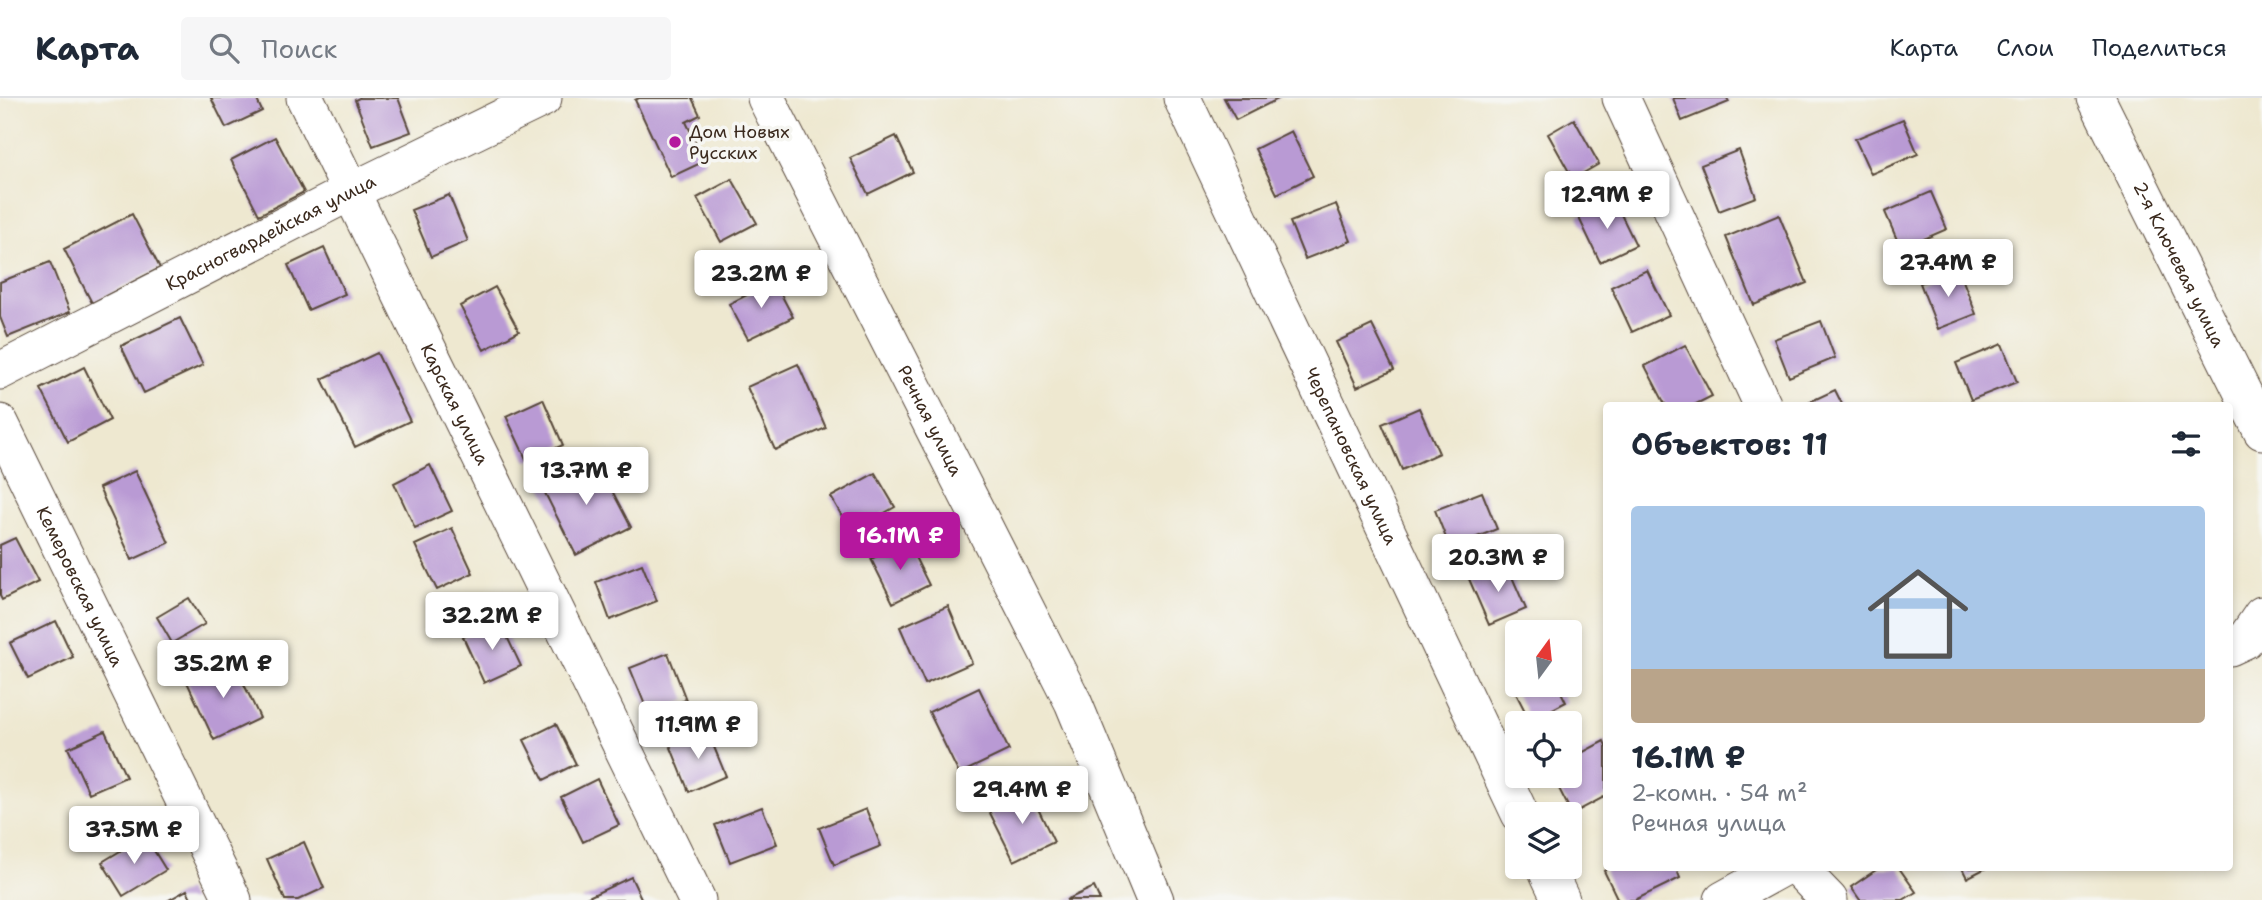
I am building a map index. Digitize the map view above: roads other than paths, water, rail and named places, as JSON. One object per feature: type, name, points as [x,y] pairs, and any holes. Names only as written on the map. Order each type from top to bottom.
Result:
[{"type":"street","name":"Карская улица","points":[[305,98],[697,900]]},
{"type":"street","name":"Красногвардейская улица","points":[[0,371],[352,191],[543,98]]},
{"type":"street","name":"Речная улица","points":[[766,98],[1073,702],[1155,900]]},
{"type":"street","name":"Черепановская улица","points":[[1182,98],[1514,802]]},
{"type":"street","points":[[1621,98],[1761,402]]},
{"type":"street","name":"2-я Ключевая улица","points":[[2096,98],[2262,430]]},
{"type":"street","name":"Кемеровская улица","points":[[0,424],[233,900]]},
{"type":"street","points":[[1723,900],[1776,871]]},
{"type":"street","points":[[1801,871],[1829,900]]},
{"type":"street","points":[[1551,879],[1561,900]]},
{"type":"place","name":"Дом Новых Русских","points":[[675,142]]}]
